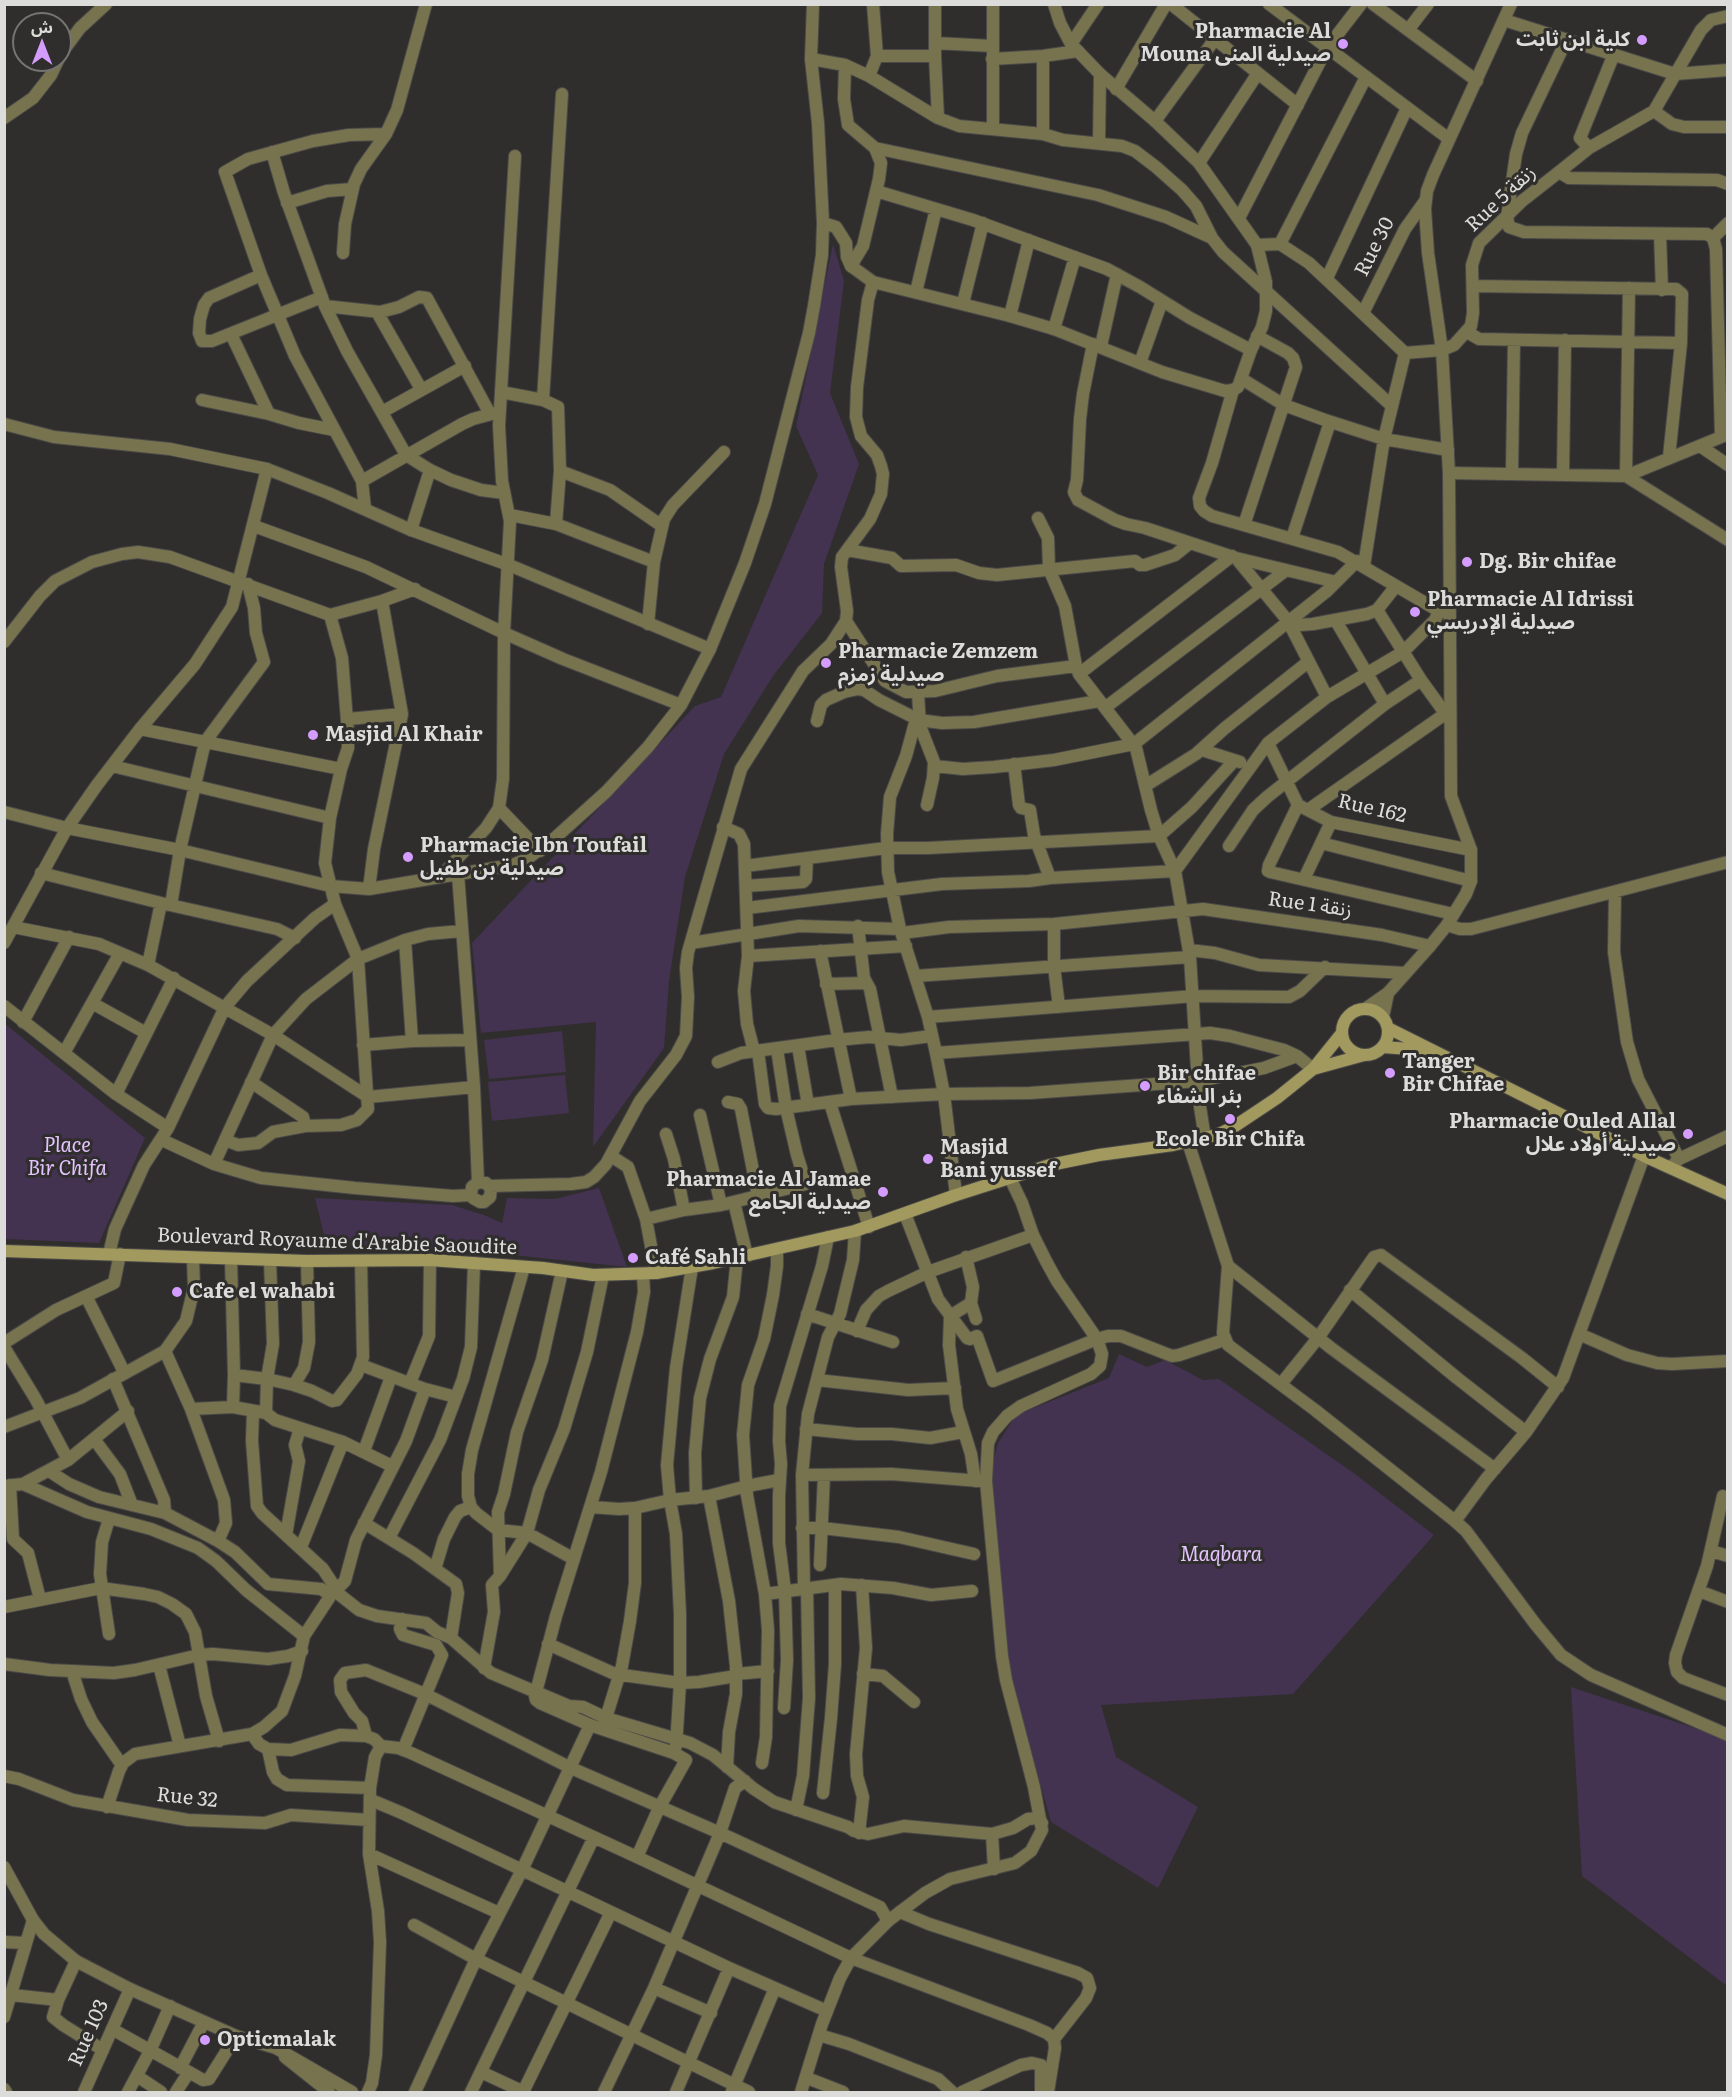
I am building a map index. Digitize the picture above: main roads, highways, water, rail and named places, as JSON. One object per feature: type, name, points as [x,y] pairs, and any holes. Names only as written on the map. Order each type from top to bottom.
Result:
[{"type":"main road","points":[[1431,1051],[1383,1047],[1369,1054],[1360,1054],[1351,1050],[1345,1042],[1342,1033],[1344,1024],[1348,1016],[1356,1011],[1365,1009],[1375,1011],[1386,1023],[1431,1051],[1644,1156],[1675,1164],[1728,1194]]},
{"type":"main road","points":[[1383,1047],[1386,1041],[1386,1023]]},
{"type":"main road","name":"Boulevard Royaume d'Arabie Saoudite","points":[[4,1251],[231,1260],[430,1260],[603,1275],[656,1273],[742,1257],[855,1231],[1042,1167],[1078,1159],[1206,1139],[1235,1126],[1277,1098],[1313,1069],[1342,1033]]},
{"type":"main road","name":"Boulevard Royaume d'Arabie Saoudite","points":[[1313,1069],[1369,1054]]},
{"type":"place","name":"كلية ابن ثابت","points":[[1642,40]]},
{"type":"place","name":"Pharmacie Al Mouna صيدلية المنى","points":[[1343,44]]},
{"type":"place","name":"Dg. Bir chifae","points":[[1467,562]]},
{"type":"place","name":"Pharmacie Al Idrissi صيدلية الإدريسي","points":[[1415,612]]},
{"type":"place","name":"Pharmacie Zemzem صيدلية زمزم","points":[[826,663]]},
{"type":"place","name":"Masjid Al Khair","points":[[313,735]]},
{"type":"place","name":"Pharmacie Ibn Toufail صيدلية بن طفيل","points":[[408,857]]},
{"type":"place","name":"Tanger Bir Chifae","points":[[1390,1073]]},
{"type":"place","name":"Bir chifae بئر الشفاء","points":[[1145,1086]]},
{"type":"place","name":"Ecole Bir Chifa","points":[[1230,1119]]},
{"type":"place","name":"Pharmacie Ouled Allal صيدلية أولاد علال","points":[[1688,1134]]},
{"type":"place","name":"Masjid Bani yussef","points":[[928,1159]]},
{"type":"place","name":"Pharmacie Al Jamae صيدلية الجامع","points":[[883,1192]]},
{"type":"place","name":"Café Sahli","points":[[633,1258]]},
{"type":"place","name":"Cafe el wahabi","points":[[177,1292]]},
{"type":"place","name":"Opticmalak","points":[[205,2040]]},
{"type":"park label","name":"Place Bir Chifa","points":[[67,1158]]},
{"type":"park label","name":"Maqbara","points":[[1221,1555]]}]
